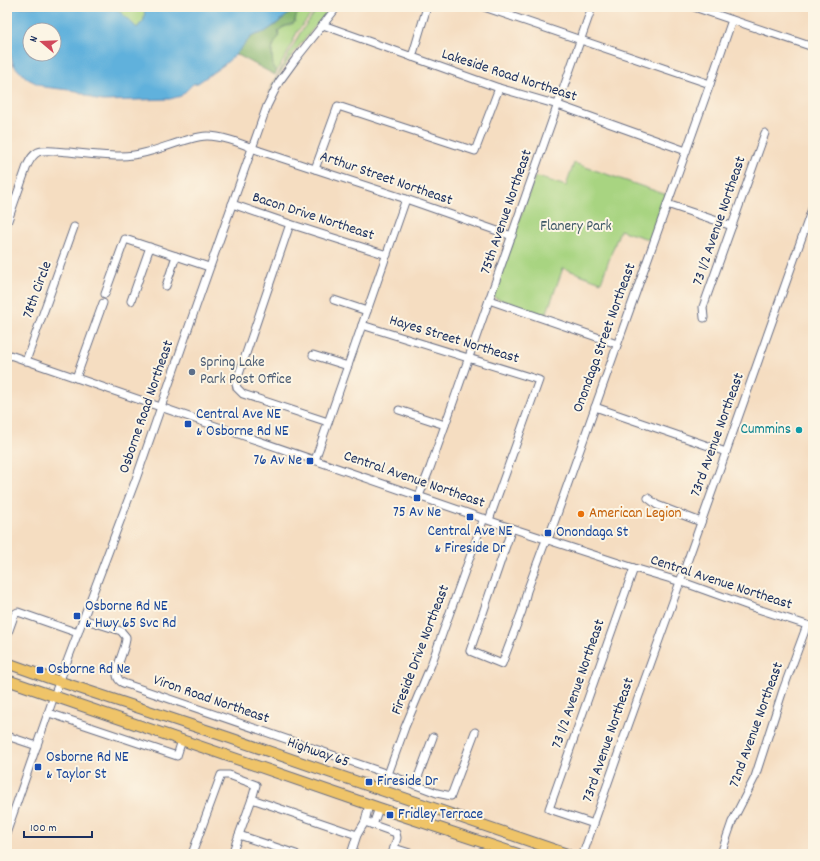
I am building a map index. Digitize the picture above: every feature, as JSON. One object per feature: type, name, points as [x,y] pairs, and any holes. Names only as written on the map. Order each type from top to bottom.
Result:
[{"type":"highway","name":"Highway 65","points":[[7,663],[567,854]]},
{"type":"highway","points":[[7,680],[379,808],[518,854]]},
{"type":"street","name":"Osborne Road Northeast","points":[[7,829],[54,696],[136,479],[267,106],[279,82],[338,7]]},
{"type":"street","points":[[412,57],[428,7]]},
{"type":"street","points":[[484,7],[710,84]]},
{"type":"street","name":"75th Avenue Northeast","points":[[419,496],[490,300],[592,7]]},
{"type":"street","points":[[694,7],[813,47]]},
{"type":"street","name":"Onondaga Street Northeast","points":[[512,528],[470,651],[502,664],[522,611],[527,591],[544,545],[550,534],[732,20]]},
{"type":"street","name":"Lakeside Road Northeast","points":[[323,25],[499,88],[558,105],[686,151]]},
{"type":"street","points":[[315,169],[338,106],[475,151],[499,88]]},
{"type":"street","name":"73 1/2 Avenue Northeast","points":[[704,318],[704,308],[765,133]]},
{"type":"street","name":"Arthur Street Northeast","points":[[7,223],[30,158],[40,151],[110,156],[132,155],[150,152],[203,136],[219,137],[512,236]]},
{"type":"street","points":[[315,460],[406,199]]},
{"type":"street","name":"Bacon Drive Northeast","points":[[232,204],[387,255]]},
{"type":"street","points":[[667,204],[732,226]]},
{"type":"street","name":"73rd Avenue Northeast","points":[[584,854],[813,206]]},
{"type":"street","points":[[290,224],[236,383],[237,388],[243,394],[328,422]]},
{"type":"street","name":"78th Circle","points":[[26,360],[74,227]]},
{"type":"street","points":[[105,294],[125,239],[210,267]]},
{"type":"street","points":[[131,301],[150,247]]},
{"type":"street","points":[[166,286],[176,256]]},
{"type":"street","points":[[334,300],[367,311]]},
{"type":"street","points":[[490,300],[617,344]]},
{"type":"street","points":[[76,378],[103,302]]},
{"type":"street","name":"Hayes Street Northeast","points":[[362,325],[539,380]]},
{"type":"street","name":"Central Avenue Northeast","points":[[7,354],[512,528],[810,626]]},
{"type":"street","points":[[313,355],[348,366]]},
{"type":"street","name":"Fireside Drive Northeast","points":[[382,791],[405,726],[431,665],[539,380]]},
{"type":"street","points":[[595,407],[726,452]]},
{"type":"street","points":[[399,410],[445,425]]},
{"type":"street","points":[[648,498],[657,505],[701,522]]},
{"type":"street","name":"73 1/2 Avenue Northeast","points":[[594,824],[549,808],[634,568]]},
{"type":"street","points":[[7,632],[14,616],[18,612],[78,633]]},
{"type":"street","name":"Viron Road Northeast","points":[[83,619],[121,631],[126,637],[126,644],[117,668],[117,674],[120,682],[387,774],[437,793],[451,796],[475,732]]},
{"type":"street","name":"72nd Avenue Northeast","points":[[721,854],[732,822],[754,777],[783,690],[810,626]]},
{"type":"street","points":[[49,713],[177,756],[182,740]]},
{"type":"street","points":[[7,736],[37,746]]},
{"type":"street","points":[[414,785],[433,737]]},
{"type":"street","points":[[192,854],[221,775],[229,775],[256,785],[232,854]]},
{"type":"street","points":[[252,799],[357,835]]},
{"type":"street","points":[[350,854],[357,835],[365,822],[369,804]]},
{"type":"street","points":[[373,825],[379,808]]},
{"type":"street","points":[[365,822],[396,833],[397,838],[393,851],[413,854]]},
{"type":"street","points":[[239,835],[296,854]]},
{"type":"green space","points":[[115,7],[145,7],[144,20],[137,28]]},
{"type":"green space","points":[[294,7],[305,7],[296,16],[294,23],[283,27],[278,31],[279,33],[272,53],[273,68],[277,71],[275,75],[236,54],[251,37],[277,24]]},
{"type":"green space","points":[[305,7],[317,7],[297,32],[277,71],[273,68],[272,52],[279,35],[278,32],[282,28],[295,22],[296,16]]},
{"type":"green space","points":[[319,7],[332,7],[290,58],[268,93],[300,33]]},
{"type":"green space","name":"Flanery Park","points":[[574,163],[667,195],[651,240],[620,230],[601,282],[563,268],[546,315],[495,298],[493,294],[535,176],[566,186]]},
{"type":"water","points":[[7,7],[115,7],[137,28],[144,20],[145,7],[294,7],[289,14],[265,32],[251,37],[225,64],[198,83],[193,84],[181,96],[170,99],[104,101],[96,100],[77,91],[44,87],[28,79],[19,71],[13,64],[11,56],[7,50]]},
{"type":"place","name":"Spring Lake Park Post Office","points":[[192,372]]},
{"type":"place","name":"Central Ave NE & Osborne Rd NE","points":[[188,424]]},
{"type":"place","name":"Cummins","points":[[799,430]]},
{"type":"place","name":"76 Av Ne","points":[[310,461]]},
{"type":"place","name":"75 Av Ne","points":[[417,498]]},
{"type":"place","name":"American Legion","points":[[581,514]]},
{"type":"place","name":"Central Ave NE & Fireside Dr","points":[[470,517]]},
{"type":"place","name":"Onondaga St","points":[[548,533]]},
{"type":"place","name":"Osborne Rd NE & Hwy 65 Svc Rd","points":[[77,616]]},
{"type":"place","name":"Osborne Rd Ne","points":[[40,670]]},
{"type":"place","name":"Osborne Rd NE & Taylor St","points":[[38,767]]},
{"type":"place","name":"Fireside Dr","points":[[369,782]]},
{"type":"place","name":"Fridley Terrace","points":[[390,815]]}]
